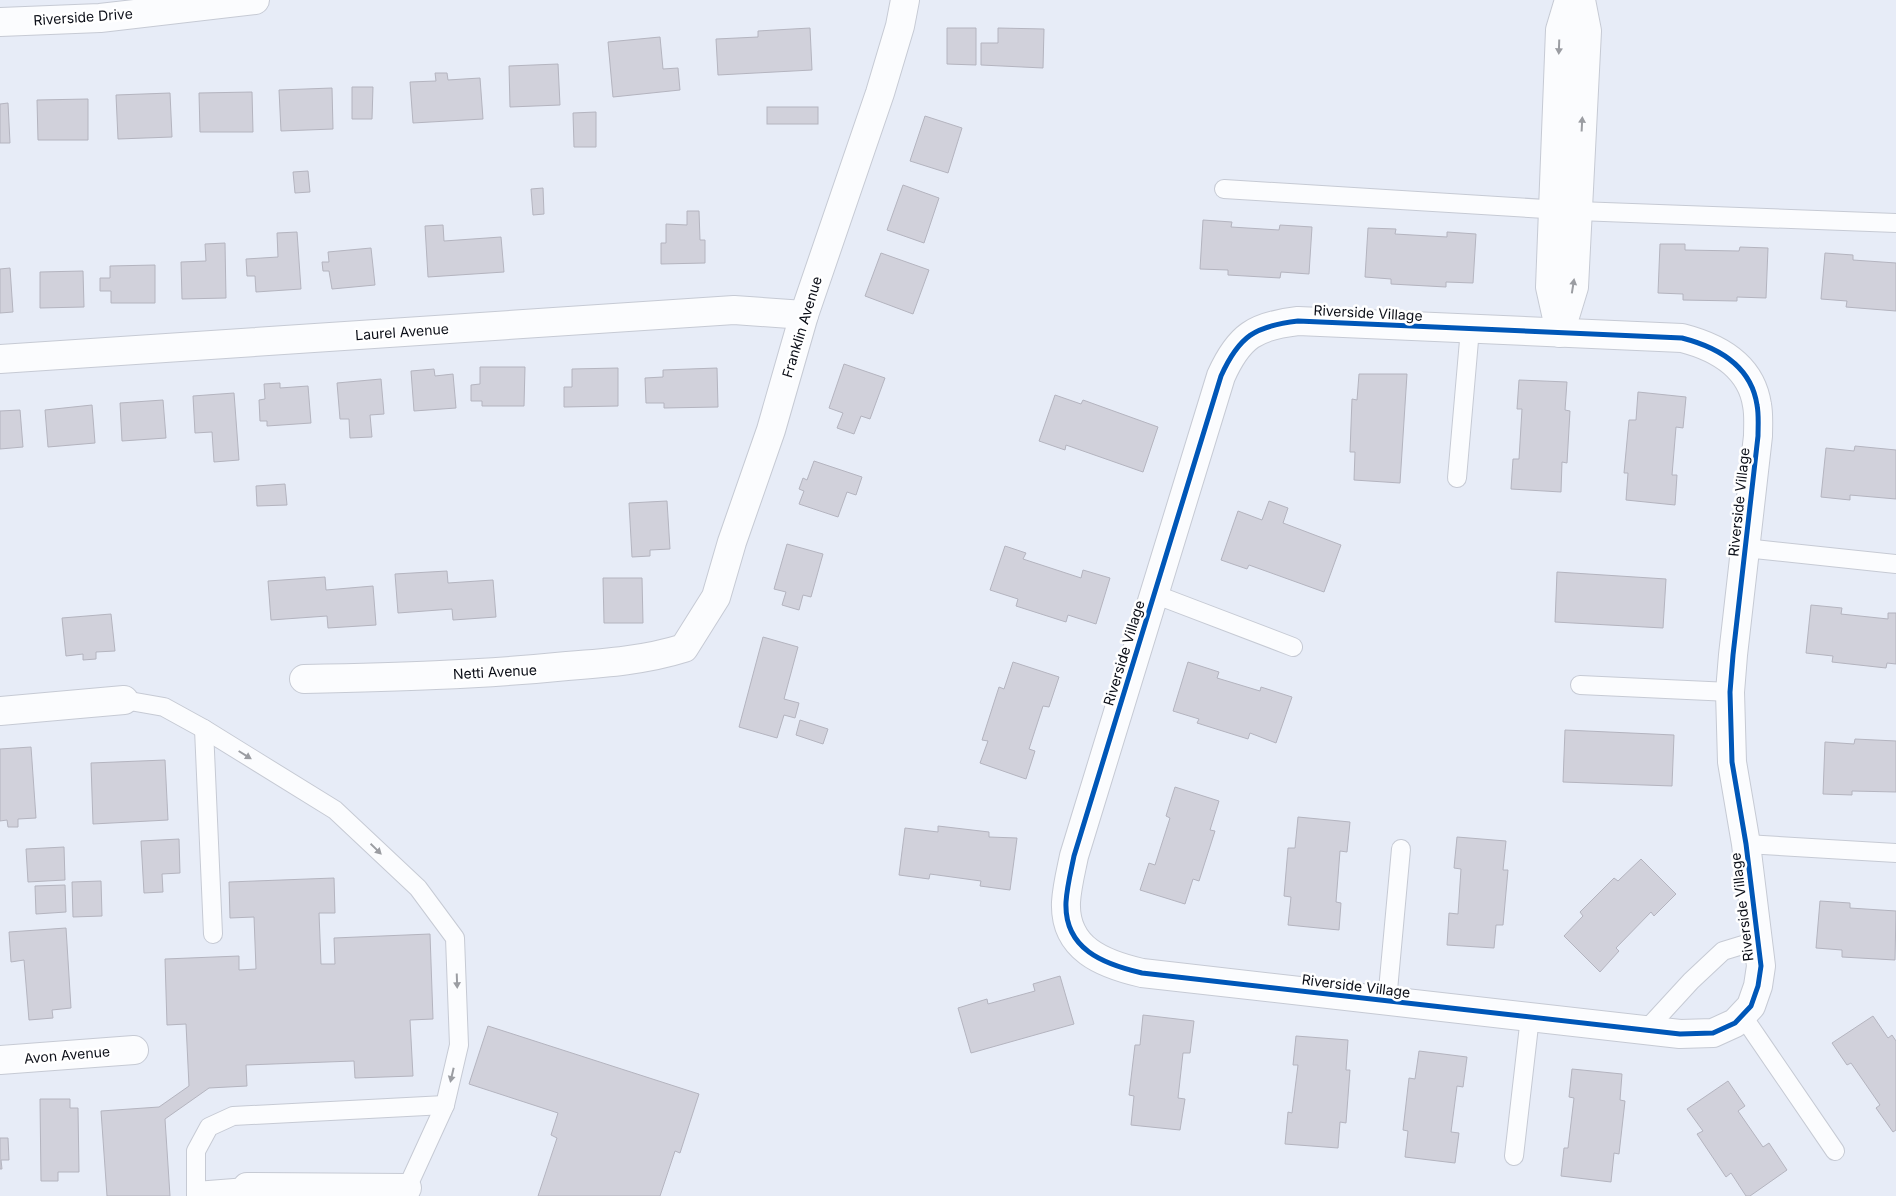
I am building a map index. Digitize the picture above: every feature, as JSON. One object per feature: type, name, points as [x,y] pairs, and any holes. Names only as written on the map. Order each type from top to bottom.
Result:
[{"type":"street","name":"Riverside Drive","points":[[0,22],[100,18],[226,1],[255,0]]},
{"type":"street","name":"Franklin Avenue","points":[[684,648],[716,598],[732,542],[771,430],[804,315],[880,93],[900,26],[905,0]]},
{"type":"street","points":[[1560,333],[1574,288],[1565,210],[1560,30],[1569,0]]},
{"type":"street","points":[[1565,210],[1587,31],[1581,0]]},
{"type":"street","name":"Laurel Avenue","points":[[0,360],[734,310],[804,315]]},
{"type":"street","name":"Riverside Village","points":[[1306,321],[1560,333],[1682,338],[1702,343],[1725,354],[1742,371],[1754,390],[1758,406],[1758,436],[1730,692],[1732,762],[1746,844],[1761,966],[1758,986],[1751,1006],[1735,1023],[1712,1033],[1680,1034],[1142,972],[1114,966],[1094,957],[1078,943],[1068,924],[1066,903],[1074,856],[1222,376],[1229,358],[1239,343],[1251,333],[1280,323],[1306,321]]},
{"type":"street","name":"Netti Avenue","points":[[304,679],[409,677],[526,670],[657,657],[684,648]]},
{"type":"street","points":[[0,711],[124,700]]},
{"type":"street","name":"Avon Avenue","points":[[0,1060],[134,1050]]},
{"type":"street","points":[[248,1191],[404,1192]]},
{"type":"lane","points":[[1224,189],[1565,210],[1896,223]]},
{"type":"lane","points":[[1458,478],[1470,329]]},
{"type":"lane","points":[[1745,548],[1896,564]]},
{"type":"lane","points":[[1154,594],[1293,647]]},
{"type":"lane","points":[[1580,685],[1730,692]]},
{"type":"lane","points":[[124,700],[164,707],[204,729],[335,810],[418,888],[455,938],[459,1045],[445,1105],[404,1192]]},
{"type":"lane","points":[[204,729],[213,934]]},
{"type":"lane","points":[[1746,844],[1896,853]]},
{"type":"lane","points":[[1387,1001],[1401,849]]},
{"type":"lane","points":[[1646,1030],[1691,981],[1723,951],[1759,940]]},
{"type":"lane","points":[[1742,1015],[1836,1151]]},
{"type":"lane","points":[[1514,1156],[1530,1017]]},
{"type":"lane","points":[[248,1191],[196,1194],[196,1151],[209,1128],[233,1116],[445,1105]]},
{"type":"building","points":[[810,28],[812,70],[718,75],[716,39],[758,37],[758,31]]},
{"type":"building","points":[[947,28],[976,28],[976,65],[947,64]]},
{"type":"building","points":[[998,28],[1044,29],[1043,68],[981,65],[981,43],[998,43]]},
{"type":"building","points":[[660,37],[663,69],[678,68],[680,90],[613,97],[608,42]]},
{"type":"building","points":[[558,64],[560,105],[510,107],[509,66]]},
{"type":"building","points":[[435,73],[447,73],[448,80],[480,78],[483,119],[413,123],[410,82],[436,81]]},
{"type":"building","points":[[352,87],[373,87],[372,119],[352,119]]},
{"type":"building","points":[[332,88],[333,129],[281,131],[279,90]]},
{"type":"building","points":[[252,92],[253,132],[200,132],[199,93]]},
{"type":"building","points":[[170,93],[172,137],[118,139],[116,95]]},
{"type":"building","points":[[88,99],[88,140],[38,140],[37,100]]},
{"type":"building","points":[[8,103],[10,143],[0,143],[0,104]]},
{"type":"building","points":[[767,107],[818,107],[818,124],[767,124]]},
{"type":"building","points":[[596,112],[596,147],[574,147],[573,113]]},
{"type":"building","points":[[925,116],[962,128],[948,173],[910,161]]},
{"type":"building","points":[[308,171],[310,192],[295,193],[293,172]]},
{"type":"building","points":[[903,185],[939,198],[924,243],[887,230]]},
{"type":"building","points":[[543,188],[544,214],[533,215],[531,189]]},
{"type":"building","points":[[687,211],[699,211],[700,240],[705,240],[705,263],[661,264],[661,243],[666,243],[666,224],[687,225]]},
{"type":"building","points":[[1203,220],[1232,222],[1231,227],[1279,230],[1280,225],[1312,227],[1309,274],[1281,272],[1280,278],[1228,275],[1228,270],[1200,269]]},
{"type":"building","points":[[443,225],[444,241],[501,237],[504,272],[428,277],[425,226]]},
{"type":"building","points":[[1368,228],[1396,229],[1395,234],[1447,237],[1447,232],[1476,234],[1473,283],[1446,282],[1446,287],[1391,284],[1391,279],[1365,277]]},
{"type":"building","points":[[297,232],[301,289],[256,292],[255,276],[247,276],[246,259],[278,257],[277,233]]},
{"type":"building","points":[[225,243],[226,298],[182,299],[181,262],[206,261],[205,244]]},
{"type":"building","points":[[1660,244],[1685,244],[1685,250],[1739,251],[1740,247],[1768,248],[1766,298],[1737,297],[1737,301],[1683,300],[1683,294],[1658,293]]},
{"type":"building","points":[[371,248],[375,285],[332,289],[329,271],[323,271],[322,262],[329,262],[328,252]]},
{"type":"building","points":[[881,253],[929,270],[913,314],[865,296]]},
{"type":"building","points":[[1825,253],[1853,255],[1853,260],[1896,263],[1896,311],[1846,307],[1847,301],[1821,299]]},
{"type":"building","points":[[155,265],[155,303],[111,303],[111,291],[100,291],[100,278],[110,278],[110,266]]},
{"type":"building","points":[[10,268],[13,312],[0,313],[0,269]]},
{"type":"building","points":[[83,271],[84,307],[40,308],[40,272]]},
{"type":"building","points":[[844,364],[885,378],[870,419],[861,416],[854,434],[837,428],[843,413],[829,408]]},
{"type":"building","points":[[480,367],[525,367],[524,406],[482,406],[482,401],[471,401],[471,385],[480,384]]},
{"type":"building","points":[[618,368],[618,406],[564,407],[564,387],[572,387],[572,369]]},
{"type":"building","points":[[717,368],[718,407],[664,408],[664,403],[646,403],[645,378],[663,377],[663,370]]},
{"type":"building","points":[[434,369],[435,376],[453,374],[456,408],[414,411],[411,371]]},
{"type":"building","points":[[1359,374],[1407,374],[1400,483],[1354,480],[1355,452],[1350,452],[1352,399],[1357,400]]},
{"type":"building","points":[[381,379],[384,414],[370,415],[372,437],[350,438],[349,419],[340,419],[337,383]]},
{"type":"building","points":[[1519,380],[1567,382],[1565,410],[1570,411],[1567,463],[1562,462],[1561,492],[1511,489],[1513,459],[1519,459],[1522,409],[1517,409]]},
{"type":"building","points":[[280,383],[280,388],[308,386],[311,423],[267,426],[267,421],[260,421],[259,400],[265,399],[264,384]]},
{"type":"building","points":[[1638,392],[1686,397],[1683,428],[1676,427],[1672,475],[1677,475],[1675,505],[1626,500],[1628,473],[1624,473],[1629,420],[1636,420]]},
{"type":"building","points":[[234,393],[239,460],[214,462],[212,432],[195,433],[193,396]]},
{"type":"building","points":[[1055,395],[1081,404],[1083,400],[1158,427],[1143,472],[1066,445],[1065,450],[1039,441]]},
{"type":"building","points":[[163,400],[166,438],[122,441],[120,403]]},
{"type":"building","points":[[92,405],[95,443],[48,447],[45,410]]},
{"type":"building","points":[[20,410],[23,447],[0,449],[0,411]]},
{"type":"building","points":[[1855,446],[1896,450],[1896,499],[1850,495],[1850,500],[1821,497],[1826,448],[1854,451]]},
{"type":"building","points":[[814,461],[862,477],[856,495],[847,492],[838,517],[799,504],[804,491],[799,489],[803,478],[807,480]]},
{"type":"building","points":[[285,484],[287,505],[257,506],[256,486]]},
{"type":"building","points":[[667,501],[670,549],[650,550],[650,556],[632,557],[629,503]]},
{"type":"building","points":[[1269,501],[1288,508],[1283,523],[1341,545],[1324,592],[1249,565],[1247,569],[1221,560],[1238,511],[1262,520]]},
{"type":"building","points":[[787,544],[823,554],[811,597],[803,595],[799,610],[782,605],[786,592],[774,589]]},
{"type":"building","points":[[1005,546],[1026,553],[1023,559],[1081,578],[1083,570],[1110,578],[1096,624],[1068,615],[1066,622],[1016,606],[1018,599],[990,590]]},
{"type":"building","points":[[447,571],[448,583],[493,580],[496,617],[453,620],[452,609],[398,613],[395,574]]},
{"type":"building","points":[[1557,572],[1666,579],[1663,628],[1555,622]]},
{"type":"building","points":[[325,577],[326,590],[373,586],[376,625],[328,628],[327,616],[271,620],[268,581]]},
{"type":"building","points":[[603,578],[642,578],[643,623],[604,623]]},
{"type":"building","points":[[1811,605],[1842,608],[1841,614],[1888,619],[1888,613],[1896,613],[1896,664],[1887,663],[1886,668],[1832,662],[1833,656],[1806,653]]},
{"type":"building","points":[[111,614],[115,651],[96,652],[96,659],[83,660],[83,654],[66,656],[62,618]]},
{"type":"building","points":[[763,637],[798,647],[784,699],[799,703],[795,718],[784,715],[777,738],[739,727]]},
{"type":"building","points":[[1013,662],[1059,677],[1049,707],[1043,706],[1029,749],[1035,751],[1026,779],[980,763],[988,741],[982,740],[999,687],[1004,689]]},
{"type":"building","points":[[1188,662],[1219,672],[1217,678],[1260,691],[1261,687],[1292,697],[1276,743],[1250,733],[1248,739],[1197,723],[1199,719],[1173,711]]},
{"type":"building","points":[[800,720],[828,729],[823,744],[796,735]]},
{"type":"building","points":[[1565,730],[1674,735],[1672,786],[1563,782]]},
{"type":"building","points":[[1855,739],[1896,741],[1896,792],[1852,791],[1852,795],[1823,794],[1825,742],[1854,744]]},
{"type":"building","points":[[31,747],[36,818],[18,819],[18,827],[8,827],[7,820],[0,821],[0,749]]},
{"type":"building","points":[[165,760],[168,820],[93,824],[91,763]]},
{"type":"building","points":[[1175,787],[1219,801],[1210,830],[1215,831],[1199,881],[1193,879],[1185,904],[1140,890],[1149,863],[1155,865],[1170,818],[1166,816]]},
{"type":"building","points":[[1298,817],[1350,822],[1347,852],[1340,851],[1336,902],[1341,903],[1339,930],[1288,925],[1291,897],[1284,896],[1288,848],[1295,848]]},
{"type":"building","points":[[938,826],[989,832],[989,837],[1017,838],[1010,890],[980,886],[981,881],[930,874],[929,879],[899,875],[905,828],[938,832]]},
{"type":"building","points":[[1457,837],[1506,841],[1503,870],[1508,870],[1503,925],[1496,925],[1494,948],[1447,945],[1449,913],[1458,914],[1461,869],[1454,868]]},
{"type":"building","points":[[179,839],[180,873],[162,874],[163,892],[144,893],[141,841]]},
{"type":"building","points":[[64,847],[65,880],[28,882],[26,849]]},
{"type":"building","points":[[1641,859],[1676,894],[1654,916],[1651,912],[1616,948],[1619,951],[1600,972],[1564,936],[1583,916],[1580,912],[1614,878],[1618,881]]},
{"type":"building","points":[[334,878],[335,913],[319,913],[321,964],[335,964],[334,938],[430,934],[433,1019],[410,1020],[413,1076],[355,1078],[354,1061],[246,1065],[247,1086],[209,1088],[165,1119],[170,1196],[107,1196],[101,1111],[159,1107],[189,1086],[186,1024],[167,1025],[165,959],[239,956],[239,970],[256,969],[254,917],[230,918],[229,882]]},
{"type":"building","points":[[101,881],[102,916],[73,917],[72,882]]},
{"type":"building","points":[[65,885],[66,912],[36,914],[35,886]]},
{"type":"building","points":[[1820,901],[1850,903],[1850,908],[1896,911],[1895,960],[1842,957],[1842,950],[1816,948]]},
{"type":"building","points":[[66,928],[71,1008],[52,1010],[53,1018],[29,1020],[24,960],[11,962],[9,932]]},
{"type":"building","points":[[1060,976],[1074,1024],[971,1053],[958,1008],[987,999],[988,1004],[1035,991],[1033,984]]},
{"type":"building","points":[[1143,1015],[1194,1021],[1190,1053],[1183,1053],[1178,1098],[1185,1099],[1180,1130],[1131,1125],[1134,1096],[1129,1095],[1135,1045],[1140,1045]]},
{"type":"building","points":[[1873,1016],[1888,1038],[1892,1035],[1896,1041],[1896,1130],[1893,1132],[1876,1108],[1880,1105],[1851,1063],[1847,1065],[1832,1043]]},
{"type":"building","points":[[488,1026],[699,1094],[680,1153],[675,1151],[660,1196],[538,1196],[557,1138],[551,1135],[558,1113],[469,1084]]},
{"type":"building","points":[[1296,1036],[1348,1040],[1346,1070],[1350,1070],[1346,1123],[1340,1122],[1338,1148],[1285,1144],[1288,1112],[1292,1113],[1298,1065],[1293,1065]]},
{"type":"building","points":[[1419,1051],[1467,1057],[1463,1087],[1457,1086],[1451,1132],[1459,1133],[1455,1163],[1405,1157],[1408,1131],[1403,1130],[1409,1078],[1415,1079]]},
{"type":"building","points":[[1572,1069],[1622,1074],[1620,1100],[1625,1101],[1619,1154],[1614,1153],[1611,1182],[1561,1176],[1564,1148],[1568,1148],[1574,1098],[1569,1097]]},
{"type":"building","points":[[1728,1081],[1745,1106],[1738,1111],[1763,1147],[1769,1143],[1787,1170],[1750,1196],[1746,1196],[1731,1173],[1726,1177],[1697,1134],[1703,1131],[1687,1109]]},
{"type":"building","points":[[40,1099],[70,1099],[70,1108],[78,1108],[79,1172],[58,1172],[58,1181],[41,1181]]},
{"type":"building","points":[[0,1138],[8,1138],[9,1160],[1,1160],[2,1169],[0,1169]]},
{"type":"cycle path","points":[[1298,321],[1682,338],[1720,353],[1740,369],[1748,379],[1757,405],[1758,436],[1730,692],[1732,762],[1746,844],[1761,966],[1758,986],[1751,1006],[1735,1023],[1713,1033],[1680,1034],[1142,973],[1113,965],[1100,959],[1079,943],[1072,932],[1067,918],[1066,902],[1074,856],[1221,376],[1235,351],[1250,335],[1270,326],[1298,321]]}]
